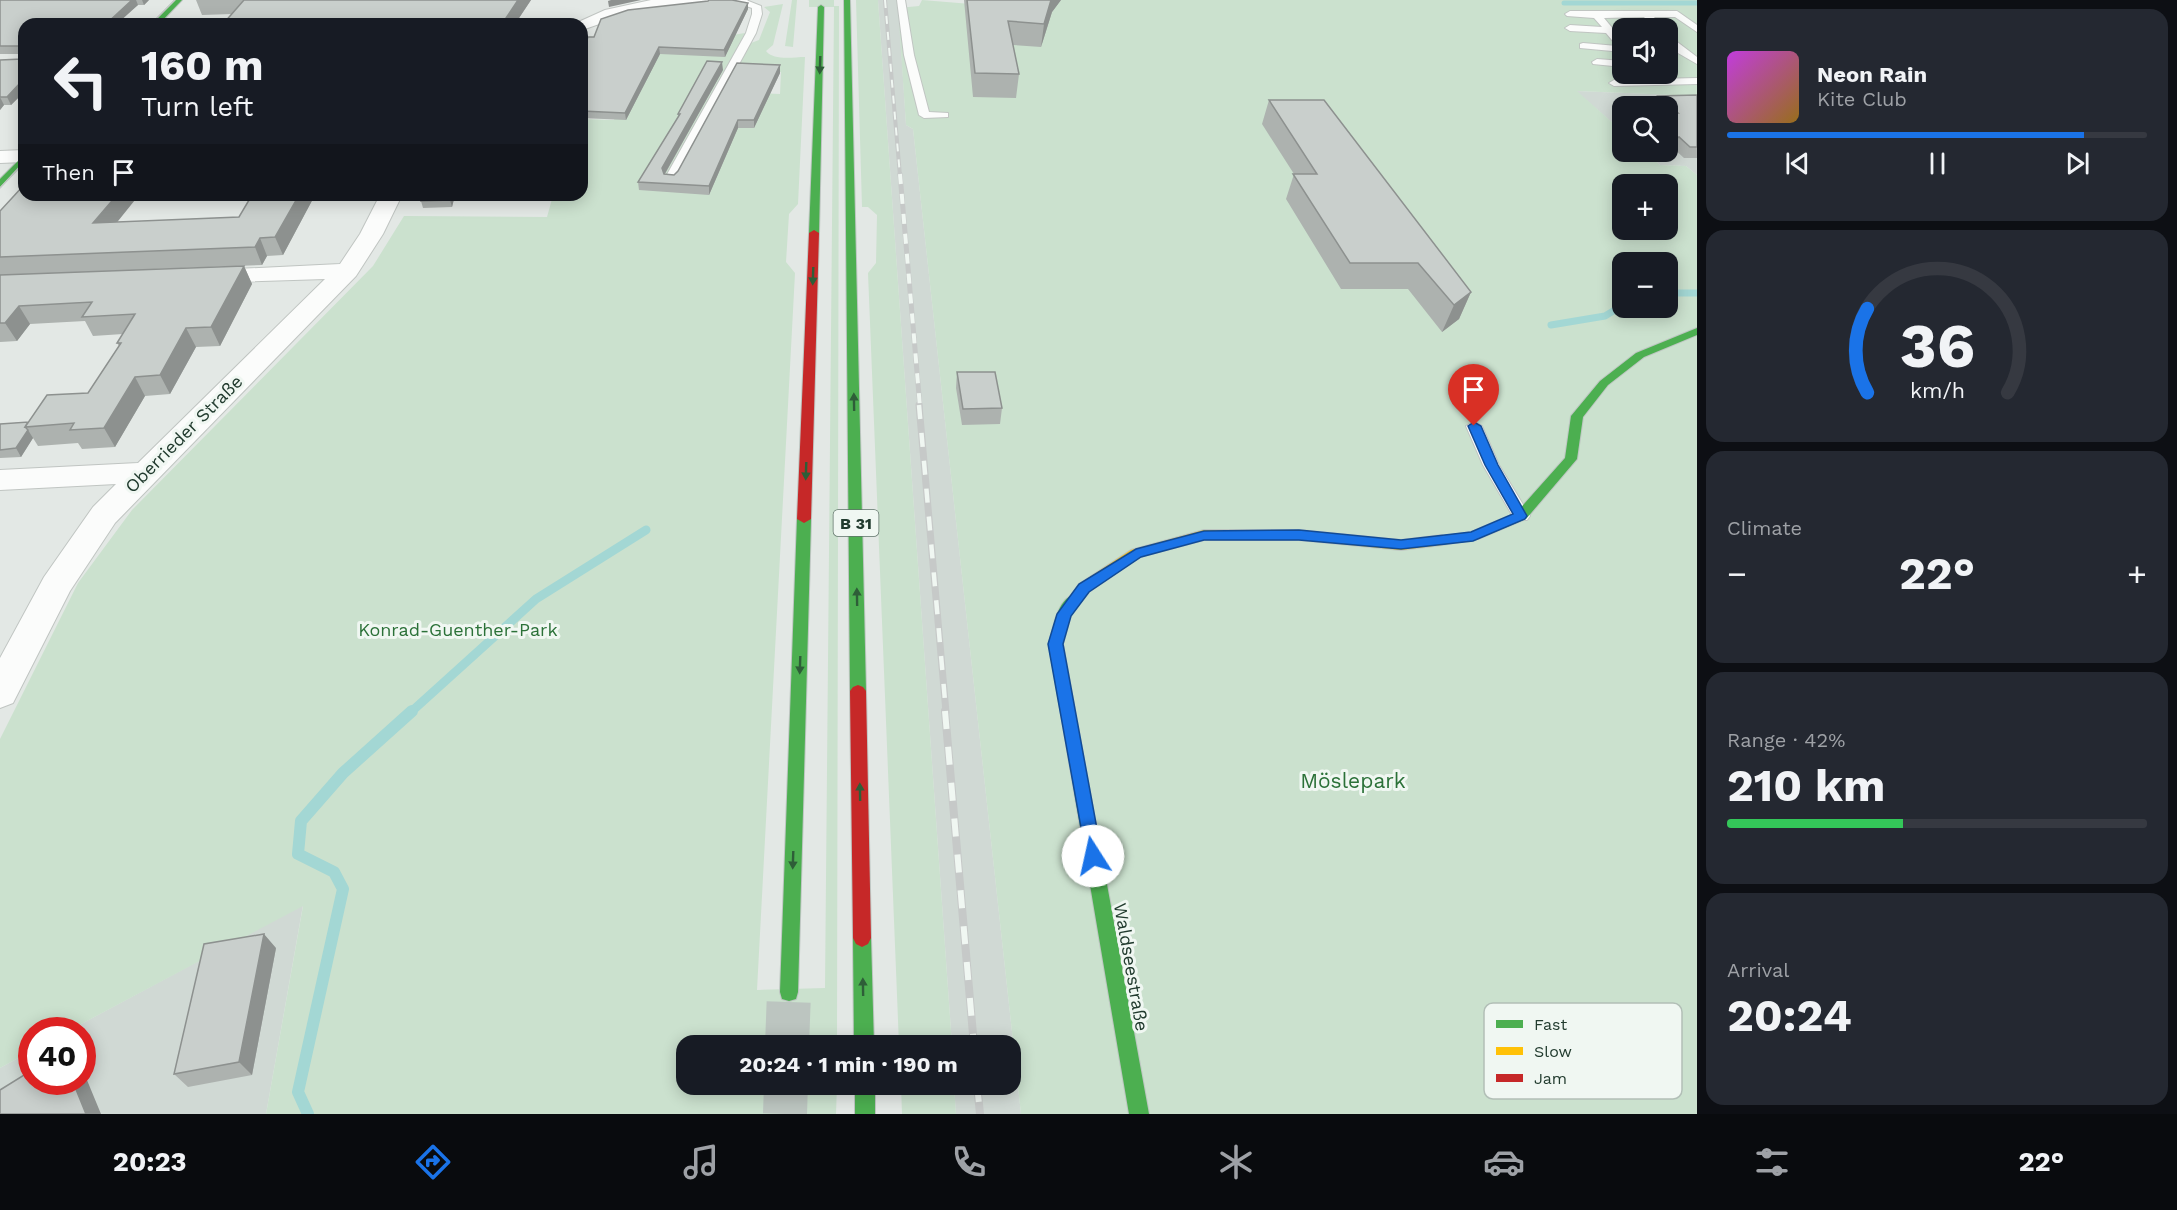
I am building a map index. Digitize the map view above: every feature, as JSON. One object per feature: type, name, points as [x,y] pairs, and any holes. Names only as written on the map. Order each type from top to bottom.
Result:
[{"type":"main road","points":[[161,18],[179,0]]},
{"type":"main road","name":"B 31","points":[[847,0],[864,1035]]},
{"type":"main road","points":[[789,992],[821,7]]},
{"type":"main road","points":[[0,184],[18,164]]},
{"type":"main road","name":"Waldseestraße","points":[[1139,1114],[1056,644],[1064,614],[1084,588],[1136,554],[1204,535],[1299,535],[1401,544],[1473,536],[1521,516],[1571,459],[1577,416],[1605,383],[1640,355],[1697,331]]},
{"type":"main road","points":[[865,1095],[865,1114]]},
{"type":"street","points":[[594,0],[610,14]]},
{"type":"street","points":[[588,23],[610,14],[644,7],[708,0]]},
{"type":"street","points":[[0,157],[18,157]]},
{"type":"street","name":"Oberrieder Straße","points":[[0,693],[56,586],[104,515],[143,473],[346,271],[365,247],[382,218],[389,201]]},
{"type":"street","points":[[178,277],[346,271]]},
{"type":"street","points":[[0,480],[143,473]]},
{"type":"lane","points":[[901,0],[909,55],[924,115],[944,116]]},
{"type":"lane","points":[[671,178],[741,54],[757,14],[756,6],[737,1]]},
{"type":"lane","points":[[1570,14],[1697,14]]},
{"type":"lane","points":[[1646,14],[1650,18]]},
{"type":"lane","points":[[1677,14],[1697,29]]},
{"type":"lane","points":[[1597,15],[1612,33]]},
{"type":"lane","points":[[1570,28],[1610,30]]},
{"type":"lane","points":[[1583,46],[1612,47]]},
{"type":"lane","points":[[1678,48],[1697,61]]},
{"type":"lane","points":[[1598,62],[1612,63]]},
{"type":"lane","points":[[1678,80],[1697,81]]},
{"type":"lane","points":[[1474,426],[1491,465],[1521,516]]},
{"type":"shaded area","points":[[878,0],[898,0],[906,125],[913,129],[1012,1035],[951,1035]]},
{"type":"shaded area","points":[[1576,91],[1697,96],[1697,175],[1686,166],[1660,165],[1657,162],[1678,162],[1678,96],[1612,96],[1612,122]]},
{"type":"shaded area","points":[[303,905],[266,1114],[0,1114],[0,1068],[18,1058],[18,1095],[96,1095],[94,1017]]},
{"type":"shaded area","points":[[955,1095],[1019,1095],[1021,1114],[956,1114]]},
{"type":"green space","points":[[792,0],[797,0],[793,47],[785,46]]},
{"type":"green space","name":"Konrad-Guenther-Park","points":[[809,0],[834,0],[834,6],[839,6],[837,1035],[676,1035],[676,1095],[837,1095],[836,1114],[266,1114],[303,906],[94,1017],[18,1017],[18,1058],[0,1068],[0,739],[78,583],[132,510],[373,266],[404,216],[547,217],[551,201],[588,201],[588,119],[614,120],[642,49],[745,33],[714,91],[780,94],[781,72],[735,68],[751,43],[759,40],[770,12],[764,7],[783,4],[773,45],[766,51],[779,57],[805,57],[798,204],[789,214],[786,262],[795,273],[757,990],[825,988],[834,7],[809,7]]},
{"type":"green space","points":[[856,0],[878,0],[951,1035],[899,1035],[868,273],[876,263],[877,215],[868,207],[862,207]]},
{"type":"green space","name":"Möslepark","points":[[922,0],[983,5],[1050,0],[1697,0],[1697,96],[1577,91],[1612,122],[1612,162],[1657,162],[1660,165],[1686,166],[1697,175],[1697,1114],[1021,1114],[1019,1095],[1021,1095],[1021,1035],[1012,1035],[913,129],[906,125],[898,8],[919,6]]},
{"type":"green space","points":[[901,1095],[955,1095],[956,1114],[902,1114]]},
{"type":"building","points":[[0,0],[132,0],[112,18],[18,18],[18,46],[0,46]]},
{"type":"building","points":[[244,0],[518,0],[506,18],[228,18]]},
{"type":"building","points":[[732,0],[748,3],[724,50],[659,47],[625,113],[588,111],[588,37],[594,37],[601,19],[628,10]]},
{"type":"building","points":[[967,0],[1051,0],[1044,24],[1008,21],[1019,74],[975,73]]},
{"type":"building","points":[[18,59],[18,85],[7,97],[0,97],[0,60]]},
{"type":"building","points":[[707,61],[722,62],[662,168],[664,174],[674,175],[678,171],[737,63],[780,65],[754,120],[738,120],[709,186],[638,182],[680,114],[678,114]]},
{"type":"building","points":[[1697,95],[1697,147],[1690,147],[1678,137],[1678,96],[1658,96]]},
{"type":"building","points":[[1269,100],[1324,100],[1471,292],[1454,305],[1418,263],[1350,263],[1293,174],[1317,174]]},
{"type":"building","points":[[18,192],[18,201],[112,201],[93,223],[239,217],[248,201],[296,201],[275,237],[260,238],[255,247],[0,257],[0,211]]},
{"type":"building","points":[[244,266],[211,327],[186,328],[160,375],[135,377],[104,428],[70,430],[74,423],[25,427],[47,395],[88,393],[121,343],[117,343],[135,314],[82,317],[92,302],[19,306],[5,323],[0,323],[0,275]]},
{"type":"building","points":[[957,372],[995,372],[1002,408],[963,409]]},
{"type":"building","points":[[28,422],[25,427],[28,430],[16,448],[0,450],[0,424]]},
{"type":"building","points":[[264,934],[239,1062],[174,1074],[204,944]]},
{"type":"building","points":[[18,1079],[18,1095],[78,1095],[86,1114],[0,1114],[0,1090]]},
{"type":"waterway","points":[[1564,3],[1697,3]]},
{"type":"waterway","points":[[1678,293],[1697,293]]},
{"type":"waterway","points":[[1551,325],[1605,316],[1612,312]]},
{"type":"waterway","points":[[411,712],[536,599],[646,530]]},
{"type":"waterway","points":[[308,1114],[298,1092],[343,889],[334,872],[298,854],[301,821],[343,773],[412,711]]},
{"type":"tunnel","points":[[787,1035],[789,992]]},
{"type":"tunnel","points":[[785,1114],[786,1095]]},
{"type":"tram line","points":[[157,18],[175,0]]},
{"type":"tram line","points":[[0,188],[18,168]]},
{"type":"railway","points":[[885,0],[900,176]]},
{"type":"railway","points":[[900,174],[920,407]]},
{"type":"railway","points":[[919,405],[946,712]]},
{"type":"railway","points":[[945,711],[973,1035]]},
{"type":"railway","points":[[978,1095],[980,1114]]},
{"type":"traffic: fast","points":[[161,18],[179,0]]},
{"type":"traffic: fast","points":[[847,0],[858,691]]},
{"type":"traffic: fast","points":[[814,233],[821,7]]},
{"type":"traffic: fast","points":[[0,184],[18,164]]},
{"type":"traffic: fast","points":[[1442,540],[1473,536],[1521,516],[1571,459],[1577,416],[1604,383],[1640,355],[1697,331]]},
{"type":"traffic: fast","points":[[789,992],[804,519]]},
{"type":"traffic: fast","points":[[1075,599],[1064,614],[1056,644],[1139,1114]]},
{"type":"traffic: fast","points":[[862,938],[864,1035]]},
{"type":"traffic: fast","points":[[865,1095],[865,1114]]},
{"type":"traffic: slow","points":[[1075,599],[1084,588],[1136,553],[1204,535],[1299,535],[1401,545],[1442,540]]},
{"type":"traffic: jam","points":[[804,519],[814,233]]},
{"type":"traffic: jam","points":[[858,691],[862,938]]},
{"type":"route","points":[[1093,856],[1056,644],[1064,614],[1084,588],[1136,554],[1204,535],[1299,535],[1401,544],[1473,536],[1521,516],[1491,465],[1474,426]]}]
